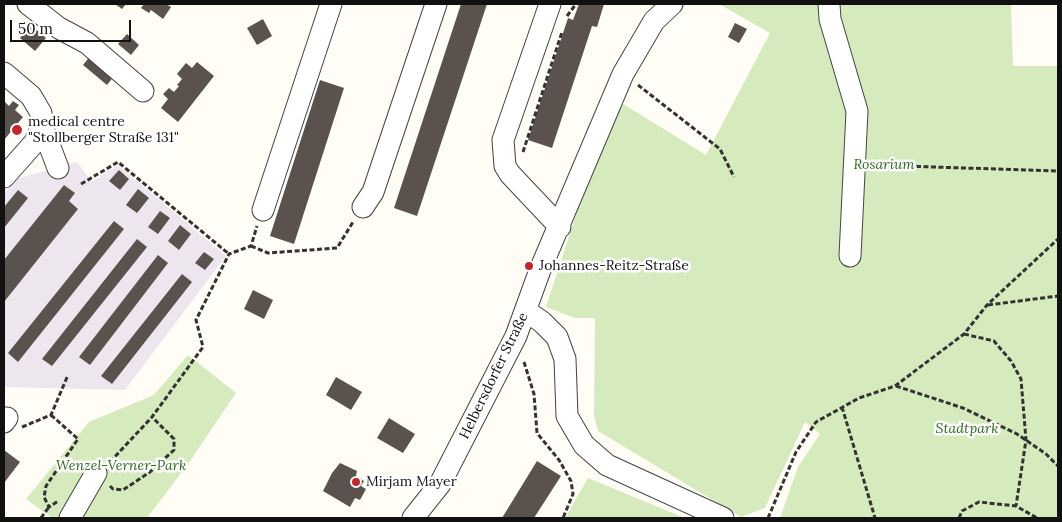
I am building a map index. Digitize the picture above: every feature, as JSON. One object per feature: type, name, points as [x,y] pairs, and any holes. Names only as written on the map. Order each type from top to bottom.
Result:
[{"type":"street","points":[[28,4],[58,28],[87,43],[143,91]]},
{"type":"street","points":[[263,210],[331,4]]},
{"type":"street","points":[[363,206],[373,192],[436,4]]},
{"type":"street","points":[[550,4],[503,140],[505,166],[510,174],[560,227]]},
{"type":"street","name":"Helbersdorfer Straße","points":[[413,518],[440,484],[516,336],[540,270],[560,227],[623,74],[654,20],[672,4]]},
{"type":"street","points":[[829,4],[830,18],[857,111],[850,256]]},
{"type":"street","points":[[5,76],[31,96],[41,113],[42,126],[58,168]]},
{"type":"street","points":[[4,176],[35,142],[42,126]]},
{"type":"street","points":[[526,311],[542,322],[557,337],[564,359],[567,416],[584,445],[607,465],[723,518]]},
{"type":"street","points":[[70,518],[96,473]]},
{"type":"path","points":[[566,21],[568,13],[574,9],[576,4]]},
{"type":"path","points":[[510,174],[520,161],[564,29]]},
{"type":"path","points":[[623,74],[720,149],[734,177]]},
{"type":"path","points":[[82,184],[118,162],[229,254]]},
{"type":"path","points":[[855,164],[1058,171]]},
{"type":"path","points":[[152,417],[174,439],[174,450],[150,472],[122,490],[112,489],[96,473],[152,417],[204,347],[196,320],[229,254],[251,246],[268,253],[338,248],[363,206]]},
{"type":"path","points":[[251,246],[263,210]]},
{"type":"path","points":[[768,518],[796,452],[816,422],[859,398],[896,386],[964,334],[988,305],[1058,239]]},
{"type":"path","points":[[988,305],[1058,296]]},
{"type":"path","points":[[964,334],[994,342],[1011,360],[1021,379],[1026,440],[1016,506]]},
{"type":"path","points":[[516,336],[534,394],[537,433],[559,460],[571,481],[573,494],[563,518]]},
{"type":"path","points":[[5,420],[23,427],[50,415],[68,375]]},
{"type":"path","points":[[896,386],[963,408],[1026,440],[1058,466]]},
{"type":"path","points":[[842,407],[875,518]]},
{"type":"path","points":[[49,507],[44,497],[46,486],[78,439],[50,415]]},
{"type":"path","points":[[41,518],[49,507],[63,498]]},
{"type":"path","points":[[959,518],[962,511],[979,502],[1016,506],[1037,518]]},
{"type":"shaded area","points":[[77,162],[92,182],[118,165],[226,256],[125,390],[4,387],[4,193],[16,179]]},
{"type":"green space","points":[[719,4],[1011,4],[1013,66],[1058,66],[1058,518],[780,518],[798,467],[820,434],[805,422],[765,508],[741,517],[598,431],[594,415],[595,318],[575,318],[546,307],[589,175],[620,102],[706,155],[770,33]]},
{"type":"green space","name":"Wenzel-Verner-Park","points":[[188,355],[236,393],[188,464],[147,518],[52,518],[26,499],[89,422],[154,395]]},
{"type":"green space","points":[[588,478],[685,518],[565,518]]},
{"type":"building","points":[[115,4],[126,4],[122,9]]},
{"type":"building","points":[[144,4],[166,4],[171,7],[163,19],[151,10],[149,13],[141,8]]},
{"type":"building","points":[[461,4],[487,4],[417,216],[394,208]]},
{"type":"building","points":[[579,4],[604,4],[597,27],[592,26],[552,148],[528,140],[568,18],[573,20]]},
{"type":"building","points":[[263,19],[272,36],[257,45],[247,28]]},
{"type":"building","points":[[735,23],[747,29],[739,43],[728,37]]},
{"type":"building","points":[[31,25],[46,38],[35,51],[20,38]]},
{"type":"building","points":[[127,34],[139,45],[131,55],[118,44]]},
{"type":"building","points":[[91,55],[118,71],[107,85],[83,65]]},
{"type":"building","points":[[197,62],[214,76],[178,122],[161,108],[168,99],[163,94],[169,88],[174,92],[179,86],[177,85],[182,79],[177,74],[186,63],[192,68]]},
{"type":"building","points":[[320,80],[344,88],[294,244],[270,236]]},
{"type":"building","points":[[4,101],[9,106],[13,101],[19,105],[15,110],[23,117],[4,140]]},
{"type":"building","points":[[119,170],[129,179],[120,190],[109,181]]},
{"type":"building","points":[[64,185],[75,193],[69,201],[78,209],[4,302],[4,260]]},
{"type":"building","points":[[138,189],[149,198],[137,213],[126,205]]},
{"type":"building","points":[[18,190],[28,198],[4,228],[4,207]]},
{"type":"building","points":[[160,211],[170,218],[158,234],[148,227]]},
{"type":"building","points":[[114,221],[124,229],[18,362],[8,353]]},
{"type":"building","points":[[180,225],[191,234],[179,250],[168,241]]},
{"type":"building","points":[[137,239],[147,247],[52,366],[42,359]]},
{"type":"building","points":[[204,252],[214,259],[205,270],[195,263]]},
{"type":"building","points":[[158,255],[168,263],[90,365],[79,357]]},
{"type":"building","points":[[182,274],[192,282],[112,384],[101,376]]},
{"type":"building","points":[[253,290],[273,300],[264,319],[244,309]]},
{"type":"building","points":[[336,377],[362,392],[351,410],[326,395]]},
{"type":"building","points":[[389,418],[415,434],[403,453],[377,438]]},
{"type":"building","points":[[4,450],[20,462],[4,483]]},
{"type":"building","points":[[537,461],[561,476],[534,518],[502,518]]},
{"type":"building","points":[[340,463],[357,471],[356,476],[364,481],[361,486],[366,489],[360,500],[355,498],[350,507],[323,491],[332,473]]},
{"type":"place","name":"medical centre \"Stollberger Straße 131\"","points":[[17,130]]},
{"type":"place","name":"Johannes-Reitz-Straße","points":[[529,266]]},
{"type":"place","name":"Mirjam Mayer","points":[[356,482]]},
{"type":"park label","name":"Rosarium","points":[[884,165]]},
{"type":"park label","name":"Stadtpark","points":[[967,429]]}]
